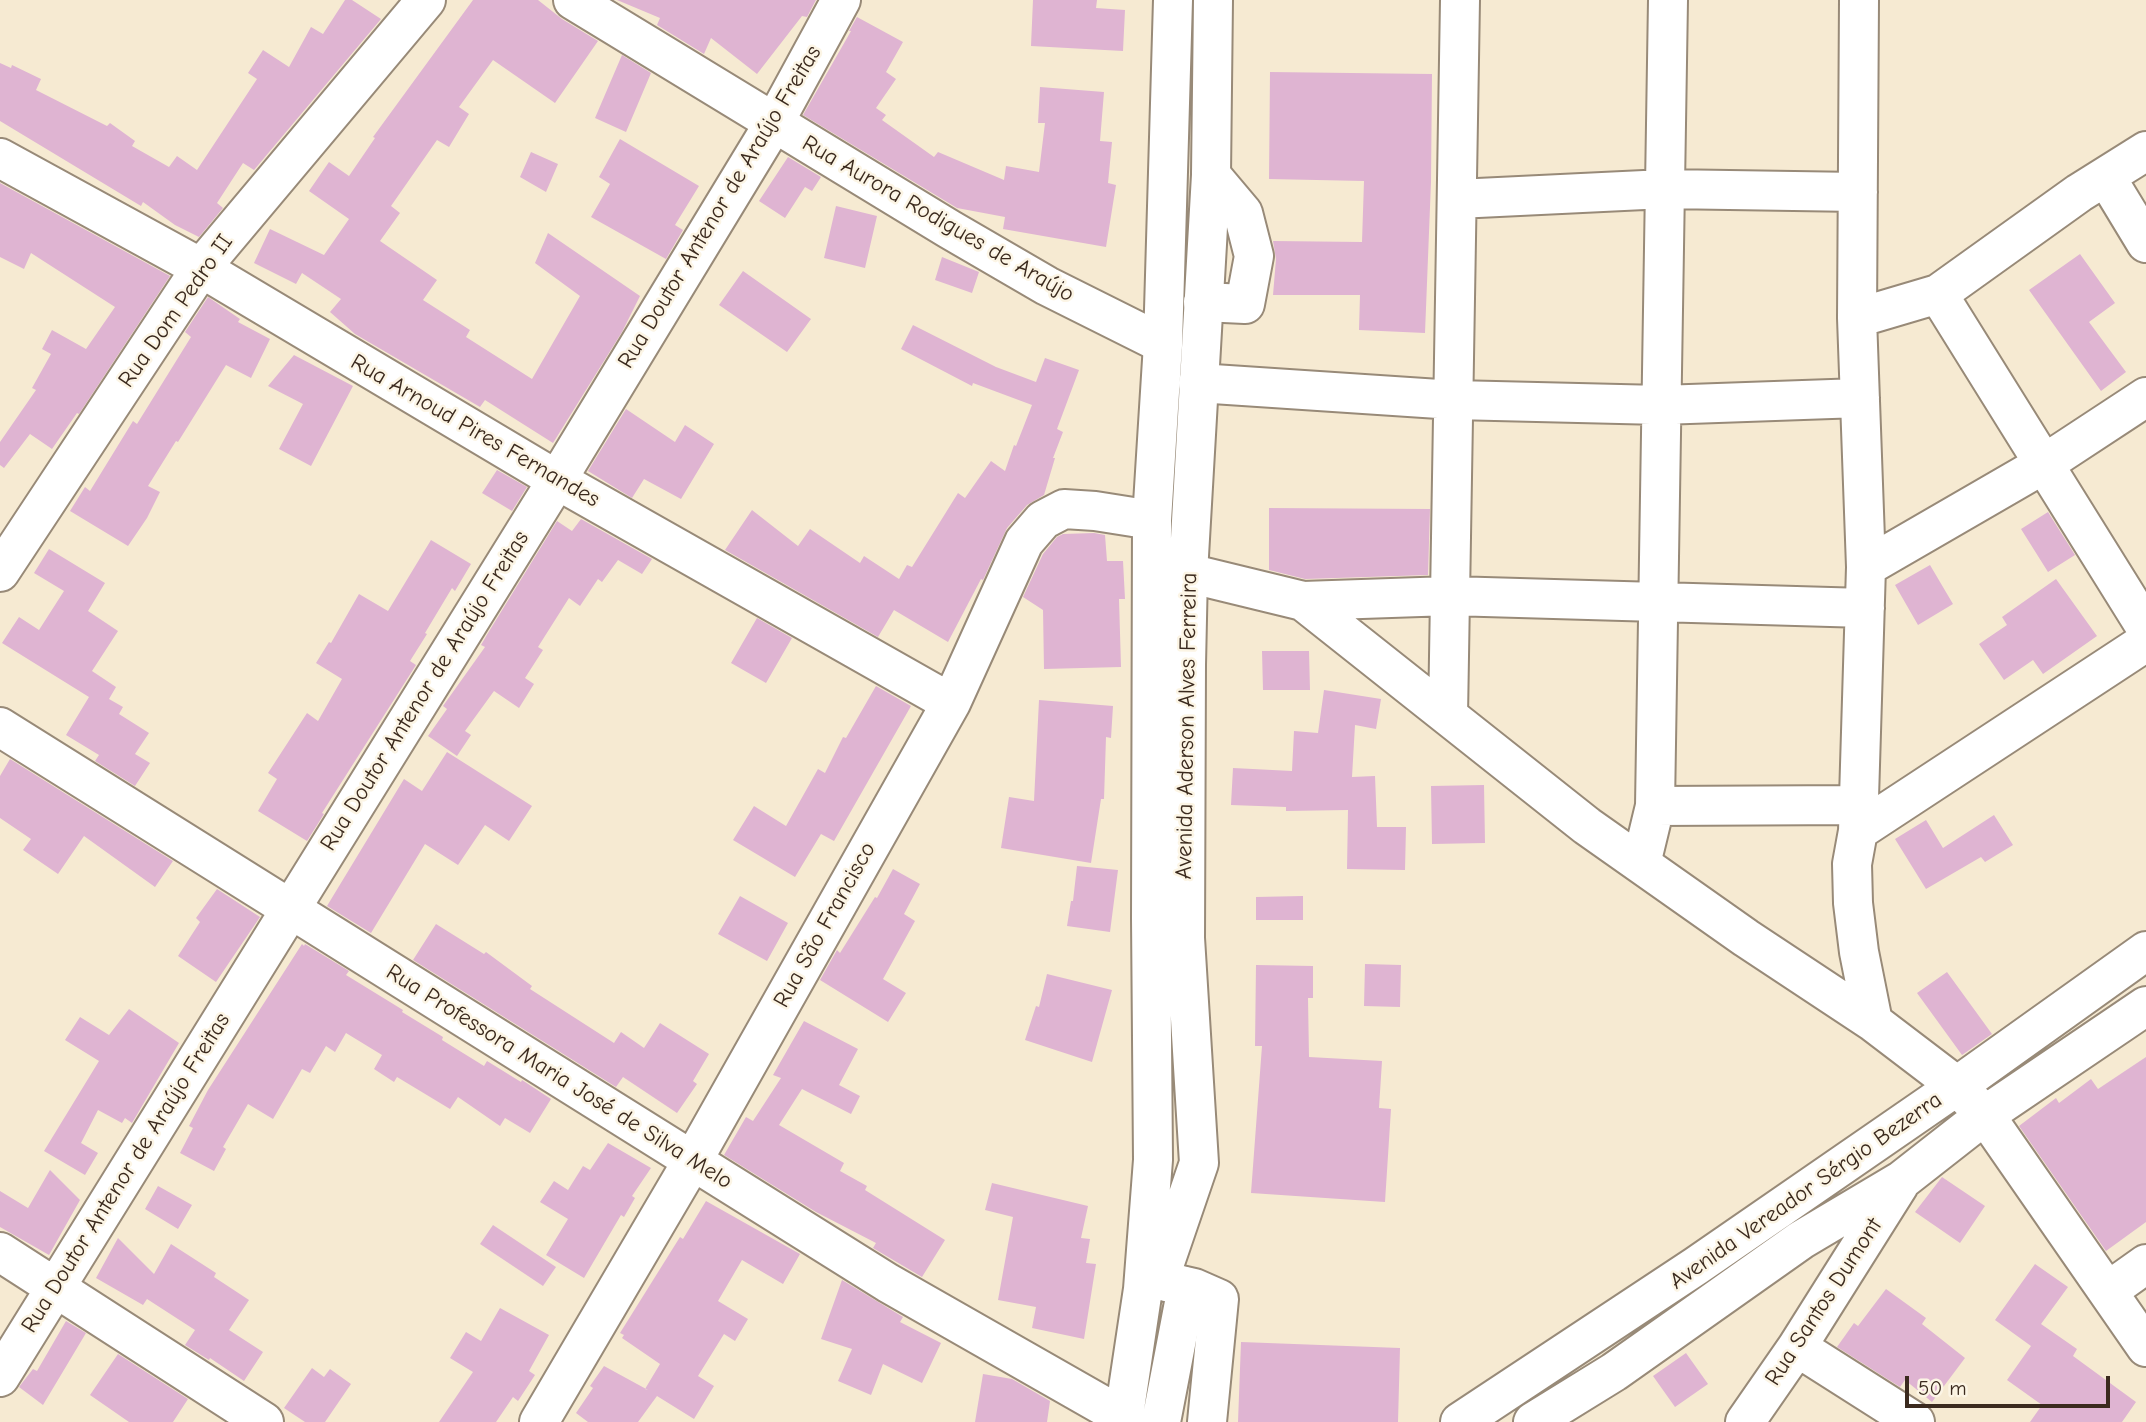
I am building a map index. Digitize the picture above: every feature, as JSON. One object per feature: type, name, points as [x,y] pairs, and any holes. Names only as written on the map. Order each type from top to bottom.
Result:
[{"type":"street","name":"Rua Dom Pedro II","points":[[0,572],[201,268],[426,0]]},
{"type":"street","name":"Rua Aurora Rodigues de Araújo","points":[[573,0],[949,229],[1047,286],[1163,344]]},
{"type":"street","name":"Rua Doutor Antenor de Araújo Freitas","points":[[0,1377],[556,480],[774,123],[841,0]]},
{"type":"street","name":"Avenida Aderson Alves Ferreira","points":[[1159,1280],[1199,1163],[1168,938],[1152,520],[1163,344],[1172,0]]},
{"type":"street","name":"Avenida Aderson Alves Ferreira","points":[[1123,1420],[1143,1289],[1168,938],[1211,175],[1213,0]]},
{"type":"street","points":[[1448,716],[1460,0]]},
{"type":"street","points":[[1641,864],[1655,806],[1668,0]]},
{"type":"street","points":[[1859,0],[1857,318],[1866,568],[1858,818],[1852,864],[1859,952],[1873,1022]]},
{"type":"street","points":[[1857,318],[1938,294],[2146,151]]},
{"type":"street","name":"Rua Arnoud Pires Fernandes","points":[[0,158],[201,268],[556,480],[951,703]]},
{"type":"street","points":[[2106,177],[2146,243]]},
{"type":"street","points":[[1457,199],[1665,189],[1858,192]]},
{"type":"street","points":[[1938,294],[2146,628]]},
{"type":"street","points":[[1198,383],[1454,400],[1661,405],[1860,398]]},
{"type":"street","points":[[1866,568],[2044,464],[2146,397]]},
{"type":"street","name":"Rua São Francisco","points":[[539,1422],[693,1160],[951,703],[1024,542],[1043,520],[1064,509],[1152,520]]},
{"type":"street","points":[[1188,573],[1303,601],[1450,596],[1865,608]]},
{"type":"street","points":[[1303,601],[1587,826],[1746,938],[1873,1022],[1957,1086],[1985,1115],[2146,1346]]},
{"type":"street","points":[[1655,806],[1858,818],[2146,642]]},
{"type":"street","name":"Rua Professora Maria José de Silva Melo","points":[[0,727],[888,1283],[1123,1420]]},
{"type":"street","name":"Avenida Vereador Sérgio Bezerra","points":[[1461,1422],[1685,1274],[1957,1086],[2146,951]]},
{"type":"street","name":"Avenida Vereador Sérgio Bezerra","points":[[1533,1422],[1614,1371],[1801,1240],[1902,1180],[1985,1115],[2146,1006]]},
{"type":"street","name":"Rua Santos Dumont","points":[[1745,1422],[1797,1347],[1902,1180]]},
{"type":"street","points":[[0,1252],[264,1422]]},
{"type":"street","points":[[2108,1290],[2146,1264]]},
{"type":"street","points":[[1159,1280],[1187,1287],[1161,1422]]},
{"type":"street","points":[[1159,1280],[1194,1288],[1219,1299],[1207,1422]]},
{"type":"street","points":[[1797,1347],[1915,1422]]},
{"type":"building","points":[[345,0],[352,0],[381,19],[254,170],[243,163],[217,203],[223,208],[199,237],[175,225],[143,202],[141,206],[0,121],[0,63],[11,68],[12,65],[41,79],[36,90],[107,126],[110,123],[135,141],[132,146],[169,167],[177,156],[197,170],[257,79],[248,73],[263,50],[289,67],[311,27],[323,34]]},
{"type":"building","points":[[473,0],[538,0],[562,19],[598,41],[555,103],[493,60],[459,107],[469,114],[449,147],[437,140],[391,206],[400,213],[380,241],[437,280],[423,300],[470,330],[466,337],[532,379],[580,296],[535,263],[548,233],[640,296],[622,332],[553,443],[485,400],[480,407],[355,334],[330,312],[341,299],[302,273],[296,284],[254,263],[270,229],[324,255],[349,219],[309,191],[329,162],[349,176],[375,138],[373,137]]},
{"type":"building","points":[[617,0],[816,0],[807,17],[802,16],[757,74],[711,38],[704,54],[657,25],[660,18]]},
{"type":"building","points":[[1033,0],[1097,0],[1096,8],[1125,10],[1123,51],[1031,46]]},
{"type":"building","points":[[857,17],[903,42],[886,72],[896,79],[876,108],[886,115],[882,120],[934,157],[938,152],[1004,180],[1006,166],[1039,172],[1045,123],[1038,123],[1040,87],[1104,92],[1100,141],[1112,142],[1108,183],[1116,185],[1106,247],[1003,229],[1005,217],[957,208],[803,115]]},
{"type":"building","points":[[622,55],[651,73],[626,132],[595,118]]},
{"type":"building","points":[[1270,72],[1432,74],[1425,333],[1359,330],[1360,295],[1273,295],[1276,259],[1273,241],[1362,242],[1364,181],[1269,179]]},
{"type":"building","points":[[620,139],[699,186],[675,225],[683,230],[666,259],[591,217],[610,184],[599,177]]},
{"type":"building","points":[[531,152],[558,164],[546,192],[520,177]]},
{"type":"building","points":[[788,157],[821,177],[812,191],[805,187],[785,218],[759,201]]},
{"type":"building","points":[[0,183],[170,276],[79,414],[77,413],[52,449],[30,434],[4,468],[0,465],[0,442],[36,390],[32,388],[51,354],[42,349],[52,330],[86,349],[115,307],[31,253],[24,269],[0,257]]},
{"type":"building","points":[[836,206],[877,216],[865,268],[824,258]]},
{"type":"building","points":[[2080,254],[2115,303],[2089,322],[2126,372],[2101,391],[2029,290]]},
{"type":"building","points":[[942,257],[979,272],[972,293],[935,280]]},
{"type":"building","points":[[743,271],[811,319],[787,352],[719,305]]},
{"type":"building","points":[[208,297],[240,319],[238,322],[270,339],[251,378],[226,365],[148,486],[160,492],[128,546],[70,511],[85,487],[90,491],[133,421],[137,424],[191,337],[185,332]]},
{"type":"building","points":[[913,325],[996,367],[1036,382],[1045,358],[1079,370],[1057,429],[1063,432],[1044,495],[1027,505],[1007,528],[983,580],[981,579],[948,642],[894,610],[878,637],[725,550],[752,510],[798,546],[810,529],[860,563],[864,556],[899,579],[907,565],[912,567],[958,493],[965,498],[991,461],[1005,471],[1032,405],[973,383],[972,386],[901,349]]},
{"type":"building","points":[[294,355],[353,386],[311,466],[279,449],[303,404],[268,386]]},
{"type":"building","points":[[626,409],[675,442],[685,425],[714,444],[681,499],[644,479],[632,498],[588,471]]},
{"type":"building","points":[[497,470],[527,487],[512,511],[482,493]]},
{"type":"building","points":[[1269,508],[1430,509],[1428,575],[1305,579],[1269,570]]},
{"type":"building","points":[[2048,512],[2075,555],[2048,572],[2021,529]]},
{"type":"building","points":[[581,519],[652,559],[642,574],[618,560],[602,582],[598,579],[580,606],[569,598],[538,647],[543,650],[525,678],[534,684],[519,708],[494,691],[465,731],[471,735],[457,756],[428,736],[447,709],[443,706],[485,647],[481,645],[557,521],[572,531]]},
{"type":"building","points":[[1063,534],[1105,535],[1107,561],[1123,561],[1125,599],[1119,599],[1121,667],[1044,669],[1043,610],[1023,597],[1043,554],[1057,537]]},
{"type":"building","points":[[431,540],[471,564],[455,591],[452,588],[425,633],[427,634],[410,661],[416,665],[307,841],[258,811],[277,779],[268,773],[307,713],[318,721],[342,679],[316,663],[329,642],[331,643],[359,594],[388,611]]},
{"type":"building","points":[[49,549],[105,583],[88,611],[118,631],[92,671],[116,687],[109,699],[123,707],[119,714],[149,733],[135,754],[150,763],[135,786],[95,761],[99,755],[66,735],[89,697],[2,643],[19,617],[39,630],[64,591],[34,573]]},
{"type":"building","points":[[1930,565],[1953,604],[1918,625],[1895,585]]},
{"type":"building","points":[[2056,579],[2097,636],[2043,674],[2033,660],[2004,680],[1979,644],[2007,625],[2002,617]]},
{"type":"building","points":[[757,618],[792,638],[766,683],[731,663]]},
{"type":"building","points":[[1262,651],[1309,651],[1310,690],[1263,690]]},
{"type":"building","points":[[876,686],[911,706],[834,841],[821,834],[795,877],[733,840],[754,806],[786,826],[818,769],[825,773],[843,737],[846,738]]},
{"type":"building","points":[[1324,690],[1381,699],[1376,729],[1355,725],[1352,777],[1375,776],[1377,827],[1406,827],[1405,870],[1347,869],[1348,810],[1286,811],[1286,807],[1231,805],[1233,768],[1292,771],[1294,731],[1318,733]]},
{"type":"building","points":[[1039,700],[1113,706],[1111,738],[1106,737],[1104,799],[1101,799],[1091,863],[1001,848],[1009,797],[1034,801]]},
{"type":"building","points":[[447,752],[532,806],[509,841],[485,825],[458,865],[425,844],[371,933],[327,906],[404,779],[422,791]]},
{"type":"building","points":[[10,759],[173,861],[155,887],[84,836],[58,874],[23,850],[31,839],[0,818],[0,776]]},
{"type":"building","points":[[1484,785],[1485,843],[1432,844],[1431,786]]},
{"type":"building","points":[[1994,815],[2013,845],[1985,862],[1981,857],[1926,889],[1895,839],[1926,820],[1943,848]]},
{"type":"building","points":[[1077,866],[1118,870],[1110,932],[1067,926]]},
{"type":"building","points":[[893,869],[920,884],[904,914],[915,921],[883,979],[906,993],[888,1022],[820,980],[837,950],[840,953],[875,897],[877,898]]},
{"type":"building","points":[[217,889],[260,917],[216,982],[178,956],[200,922],[196,918]]},
{"type":"building","points":[[740,896],[788,923],[767,961],[718,934]]},
{"type":"building","points":[[1303,896],[1303,920],[1256,920],[1256,897]]},
{"type":"building","points":[[436,924],[484,954],[486,952],[532,986],[530,989],[614,1043],[621,1032],[644,1048],[660,1023],[709,1054],[693,1081],[697,1084],[677,1113],[623,1077],[616,1087],[413,960]]},
{"type":"building","points":[[302,944],[349,971],[346,975],[443,1037],[442,1040],[484,1066],[487,1061],[551,1099],[530,1133],[505,1118],[500,1126],[458,1097],[450,1109],[397,1077],[394,1082],[374,1069],[382,1055],[346,1033],[335,1052],[326,1046],[310,1073],[302,1069],[273,1119],[248,1104],[223,1147],[226,1149],[214,1171],[180,1153],[193,1128],[189,1126],[208,1090]]},
{"type":"building","points":[[1365,964],[1401,965],[1400,1007],[1364,1006]]},
{"type":"building","points":[[1256,965],[1313,966],[1313,998],[1308,998],[1309,1057],[1382,1061],[1379,1108],[1391,1109],[1385,1202],[1251,1193],[1262,1046],[1255,1046]]},
{"type":"building","points":[[1947,972],[1992,1034],[1962,1055],[1917,993]]},
{"type":"building","points":[[1047,974],[1112,990],[1092,1062],[1025,1040],[1036,1006],[1039,1007]]},
{"type":"building","points":[[129,1009],[179,1043],[132,1123],[125,1118],[122,1123],[98,1110],[81,1143],[98,1153],[85,1175],[44,1151],[99,1061],[65,1040],[80,1017],[109,1035]]},
{"type":"building","points":[[804,1021],[858,1049],[839,1085],[860,1096],[851,1114],[802,1089],[779,1125],[844,1163],[840,1171],[867,1186],[865,1190],[945,1240],[922,1277],[873,1248],[876,1243],[816,1212],[724,1155],[746,1117],[753,1121],[781,1078],[773,1075]]},
{"type":"building","points":[[2146,1057],[2146,1222],[2106,1251],[2019,1126],[2056,1098],[2059,1103],[2091,1079],[2098,1089]]},
{"type":"building","points":[[608,1143],[651,1168],[632,1196],[635,1198],[624,1217],[621,1215],[584,1278],[546,1255],[568,1219],[540,1202],[554,1181],[568,1190],[583,1166],[590,1170]]},
{"type":"building","points":[[50,1170],[80,1200],[49,1255],[0,1227],[0,1191],[28,1208]]},
{"type":"building","points":[[1942,1177],[1985,1206],[1960,1243],[1915,1212]]},
{"type":"building","points":[[992,1183],[1088,1206],[1081,1238],[1090,1239],[1086,1263],[1096,1264],[1084,1339],[1032,1328],[1036,1307],[998,1300],[1013,1217],[985,1210]]},
{"type":"building","points":[[158,1186],[192,1205],[178,1229],[145,1209]]},
{"type":"building","points":[[706,1201],[800,1254],[783,1284],[742,1260],[718,1301],[748,1319],[735,1341],[724,1334],[698,1376],[714,1386],[694,1419],[657,1396],[638,1422],[588,1422],[576,1413],[604,1366],[645,1389],[660,1364],[622,1338],[624,1335],[620,1333],[680,1237],[683,1239]]},
{"type":"building","points":[[493,1225],[556,1267],[543,1286],[480,1244]]},
{"type":"building","points":[[118,1238],[154,1274],[171,1244],[216,1273],[214,1277],[249,1300],[229,1330],[263,1352],[244,1381],[185,1345],[195,1330],[147,1299],[143,1305],[96,1278]]},
{"type":"building","points":[[2035,1264],[2068,1287],[2041,1324],[2077,1349],[2073,1356],[2136,1402],[2122,1422],[2030,1422],[2042,1405],[2007,1380],[2031,1346],[1995,1320]]},
{"type":"building","points":[[842,1280],[903,1317],[900,1322],[941,1343],[922,1383],[883,1364],[871,1395],[838,1381],[852,1349],[821,1339]]},
{"type":"building","points":[[1886,1289],[1926,1318],[1922,1324],[1965,1358],[1932,1402],[1905,1380],[1900,1387],[1837,1347],[1854,1323],[1858,1326]]},
{"type":"building","points":[[500,1308],[549,1335],[529,1371],[535,1375],[518,1401],[513,1397],[496,1422],[439,1422],[473,1372],[450,1358],[466,1332],[481,1341]]},
{"type":"building","points":[[66,1321],[86,1333],[43,1405],[19,1387],[33,1369],[37,1371]]},
{"type":"building","points":[[1241,1342],[1400,1348],[1398,1422],[1238,1422]]},
{"type":"building","points":[[1686,1353],[1708,1384],[1675,1407],[1653,1376]]},
{"type":"building","points":[[118,1354],[188,1399],[173,1422],[129,1422],[90,1395]]},
{"type":"building","points":[[312,1368],[324,1377],[330,1369],[351,1384],[325,1422],[305,1422],[284,1408]]},
{"type":"building","points":[[983,1374],[1012,1379],[1050,1401],[1047,1422],[975,1422]]}]
